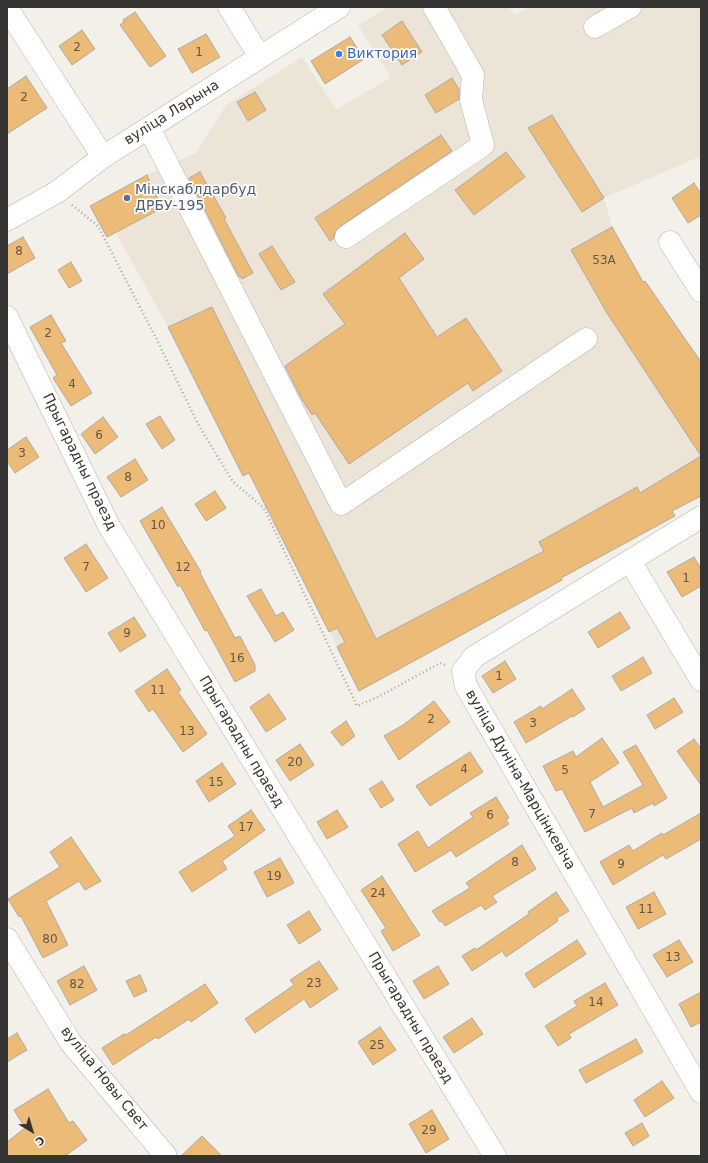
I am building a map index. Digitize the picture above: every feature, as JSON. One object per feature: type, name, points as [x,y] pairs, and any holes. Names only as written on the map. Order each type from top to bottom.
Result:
[{"type":"street","points":[[229,7],[260,57]]},
{"type":"street","name":"вуліца Ларына","points":[[7,220],[57,192],[104,157],[339,7]]},
{"type":"street","points":[[346,237],[483,145],[471,100],[473,75],[434,7]]},
{"type":"street","points":[[595,27],[630,7]]},
{"type":"street","points":[[7,8],[104,157]]},
{"type":"street","points":[[149,128],[341,504],[586,339]]},
{"type":"street","points":[[670,242],[701,291]]},
{"type":"street","name":"Прыгарадны праезд","points":[[7,317],[109,526],[495,1156]]},
{"type":"street","name":"вуліца Дуніна-Марцінкевіча","points":[[701,517],[474,656],[463,671],[466,686],[701,1092]]},
{"type":"street","points":[[630,561],[701,680]]},
{"type":"street","name":"вуліца Новы Свет","points":[[7,939],[71,1043],[166,1156]]},
{"type":"path","points":[[57,192],[98,226],[156,338],[198,424],[233,482],[264,508],[357,706],[380,696],[440,663],[463,671]]},
{"type":"shaded area","points":[[389,7],[509,7],[515,15],[530,7],[701,7],[701,156],[604,198],[612,227],[638,272],[642,283],[645,281],[701,362],[701,496],[672,511],[675,516],[561,578],[562,580],[359,691],[250,473],[243,476],[168,327],[116,233],[107,237],[90,206],[147,175],[196,153],[226,105],[302,57],[336,109],[391,78],[358,25]]},
{"type":"building","points":[[135,12],[166,56],[150,67],[120,25],[124,22],[123,20]]},
{"type":"building","points":[[402,21],[422,52],[402,65],[382,35]]},
{"type":"building","points":[[82,30],[95,49],[72,65],[59,46]]},
{"type":"building","points":[[206,34],[220,57],[192,73],[178,49]]},
{"type":"building","points":[[350,37],[364,59],[325,84],[311,61]]},
{"type":"building","points":[[26,76],[47,108],[7,134],[7,89]]},
{"type":"building","points":[[452,78],[459,89],[459,99],[436,113],[425,95]]},
{"type":"building","points":[[255,92],[266,110],[248,121],[237,102]]},
{"type":"building","points":[[552,115],[604,198],[582,212],[528,128]]},
{"type":"building","points":[[441,135],[452,151],[339,227],[335,232],[334,238],[330,241],[315,218]]},
{"type":"building","points":[[506,152],[525,177],[474,215],[455,190]]},
{"type":"building","points":[[200,172],[226,218],[224,219],[253,273],[242,279],[240,276],[239,277],[189,178]]},
{"type":"building","points":[[147,175],[162,208],[107,237],[90,206]]},
{"type":"building","points":[[694,183],[701,194],[701,215],[688,223],[672,198]]},
{"type":"building","points":[[612,227],[643,282],[645,281],[701,362],[701,456],[607,313],[571,250]]},
{"type":"building","points":[[405,233],[424,259],[399,278],[437,337],[466,318],[502,371],[473,391],[468,383],[349,464],[315,413],[312,415],[301,398],[285,366],[345,324],[323,294]]},
{"type":"building","points":[[23,237],[35,258],[7,274],[7,246]]},
{"type":"building","points":[[272,246],[295,282],[281,290],[259,254]]},
{"type":"building","points":[[71,262],[82,281],[69,288],[58,270]]},
{"type":"building","points":[[212,307],[376,639],[544,551],[539,542],[637,487],[640,493],[701,456],[701,496],[672,511],[675,516],[561,578],[562,580],[359,691],[337,647],[345,642],[337,628],[329,632],[249,473],[243,476],[168,327]]},
{"type":"building","points":[[51,315],[66,341],[61,343],[92,393],[71,406],[53,378],[57,375],[30,327]]},
{"type":"building","points":[[160,416],[175,440],[162,449],[146,424]]},
{"type":"building","points":[[103,417],[118,437],[95,454],[81,434]]},
{"type":"building","points":[[26,437],[39,457],[15,473],[7,461],[7,450]]},
{"type":"building","points":[[135,459],[148,480],[121,497],[107,477]]},
{"type":"building","points":[[215,491],[226,508],[206,521],[195,504]]},
{"type":"building","points":[[162,507],[201,572],[200,573],[235,638],[240,636],[255,665],[255,671],[235,682],[207,630],[205,631],[180,585],[178,587],[140,521]]},
{"type":"building","points":[[86,544],[108,578],[86,592],[64,558]]},
{"type":"building","points":[[694,557],[701,569],[701,586],[682,597],[667,572]]},
{"type":"building","points":[[261,589],[276,616],[283,612],[294,630],[275,642],[247,596]]},
{"type":"building","points":[[620,612],[630,628],[598,648],[588,632]]},
{"type":"building","points":[[134,617],[146,636],[120,652],[108,633]]},
{"type":"building","points":[[643,657],[652,673],[621,691],[612,676]]},
{"type":"building","points":[[505,661],[516,679],[493,693],[482,676]]},
{"type":"building","points":[[167,669],[181,690],[178,692],[207,734],[183,752],[153,709],[149,712],[135,691]]},
{"type":"building","points":[[572,689],[585,709],[526,743],[514,722],[541,706],[542,709]]},
{"type":"building","points":[[269,694],[286,719],[266,732],[250,707]]},
{"type":"building","points":[[674,698],[683,712],[655,729],[647,715]]},
{"type":"building","points":[[434,701],[450,722],[399,760],[384,736],[403,725]]},
{"type":"building","points":[[346,721],[355,736],[342,746],[331,732]]},
{"type":"building","points":[[602,738],[619,763],[590,782],[603,807],[643,785],[623,752],[636,745],[667,798],[654,806],[653,803],[634,813],[632,808],[585,832],[562,789],[556,791],[543,766],[573,751],[576,757]]},
{"type":"building","points":[[694,739],[701,749],[701,785],[677,751]]},
{"type":"building","points":[[300,744],[314,765],[290,781],[276,760]]},
{"type":"building","points":[[470,752],[483,772],[430,806],[416,786]]},
{"type":"building","points":[[222,763],[236,784],[209,802],[196,781]]},
{"type":"building","points":[[382,781],[394,800],[381,808],[369,789]]},
{"type":"building","points":[[496,797],[509,818],[506,820],[509,824],[456,857],[451,850],[415,872],[398,844],[418,831],[428,848],[473,817],[470,813]]},
{"type":"building","points":[[251,810],[265,830],[222,861],[227,869],[192,892],[179,872],[235,836],[228,826]]},
{"type":"building","points":[[337,810],[348,827],[327,839],[317,822]]},
{"type":"building","points":[[701,813],[701,839],[666,859],[663,855],[613,885],[600,862],[629,845],[633,851],[662,833],[663,835]]},
{"type":"building","points":[[71,837],[101,881],[85,890],[79,881],[46,901],[68,945],[43,958],[21,916],[19,917],[8,899],[60,867],[50,852]]},
{"type":"building","points":[[522,845],[536,869],[492,896],[497,902],[485,910],[481,905],[445,926],[442,921],[440,922],[432,911],[470,888],[466,883]]},
{"type":"building","points":[[280,858],[294,883],[267,897],[254,872]]},
{"type":"building","points":[[382,876],[420,935],[393,951],[381,931],[386,928],[361,890]]},
{"type":"building","points":[[556,892],[569,911],[557,918],[558,921],[506,957],[502,951],[472,971],[462,956],[475,948],[476,950],[529,914],[528,912]]},
{"type":"building","points":[[654,892],[666,914],[638,929],[626,907]]},
{"type":"building","points":[[309,911],[321,930],[299,944],[287,925]]},
{"type":"building","points":[[577,940],[586,954],[534,988],[525,974]]},
{"type":"building","points":[[679,940],[693,962],[667,977],[653,955]]},
{"type":"building","points":[[319,961],[338,989],[310,1008],[304,999],[255,1033],[245,1019],[294,985],[290,980]]},
{"type":"building","points":[[84,966],[97,990],[70,1005],[57,981]]},
{"type":"building","points":[[438,966],[449,984],[424,999],[413,981]]},
{"type":"building","points":[[140,975],[147,991],[134,997],[126,981]]},
{"type":"building","points":[[605,983],[618,1005],[569,1034],[571,1038],[558,1046],[545,1026],[577,1006],[574,1001]]},
{"type":"building","points":[[205,984],[218,1003],[191,1022],[189,1019],[158,1039],[156,1037],[113,1065],[102,1048],[124,1034],[126,1035]]},
{"type":"building","points":[[701,992],[701,1022],[691,1027],[679,1004]]},
{"type":"building","points":[[472,1018],[483,1034],[454,1053],[443,1037]]},
{"type":"building","points":[[380,1027],[396,1050],[373,1065],[358,1042]]},
{"type":"building","points":[[17,1033],[27,1050],[7,1062],[7,1039]]},
{"type":"building","points":[[636,1039],[643,1052],[586,1083],[579,1070]]},
{"type":"building","points":[[662,1081],[674,1098],[645,1117],[634,1100]]},
{"type":"building","points":[[48,1089],[69,1123],[73,1121],[87,1140],[65,1156],[7,1156],[7,1142],[25,1128],[14,1110]]},
{"type":"building","points":[[432,1110],[449,1139],[426,1153],[409,1124]]},
{"type":"building","points":[[642,1123],[649,1136],[633,1146],[625,1133]]},
{"type":"building","points":[[202,1136],[222,1156],[181,1156]]},
{"type":"place","name":"Виктория","points":[[339,54]]},
{"type":"place","name":"Мінскаблдарбуд ДРБУ-195","points":[[127,198]]}]
